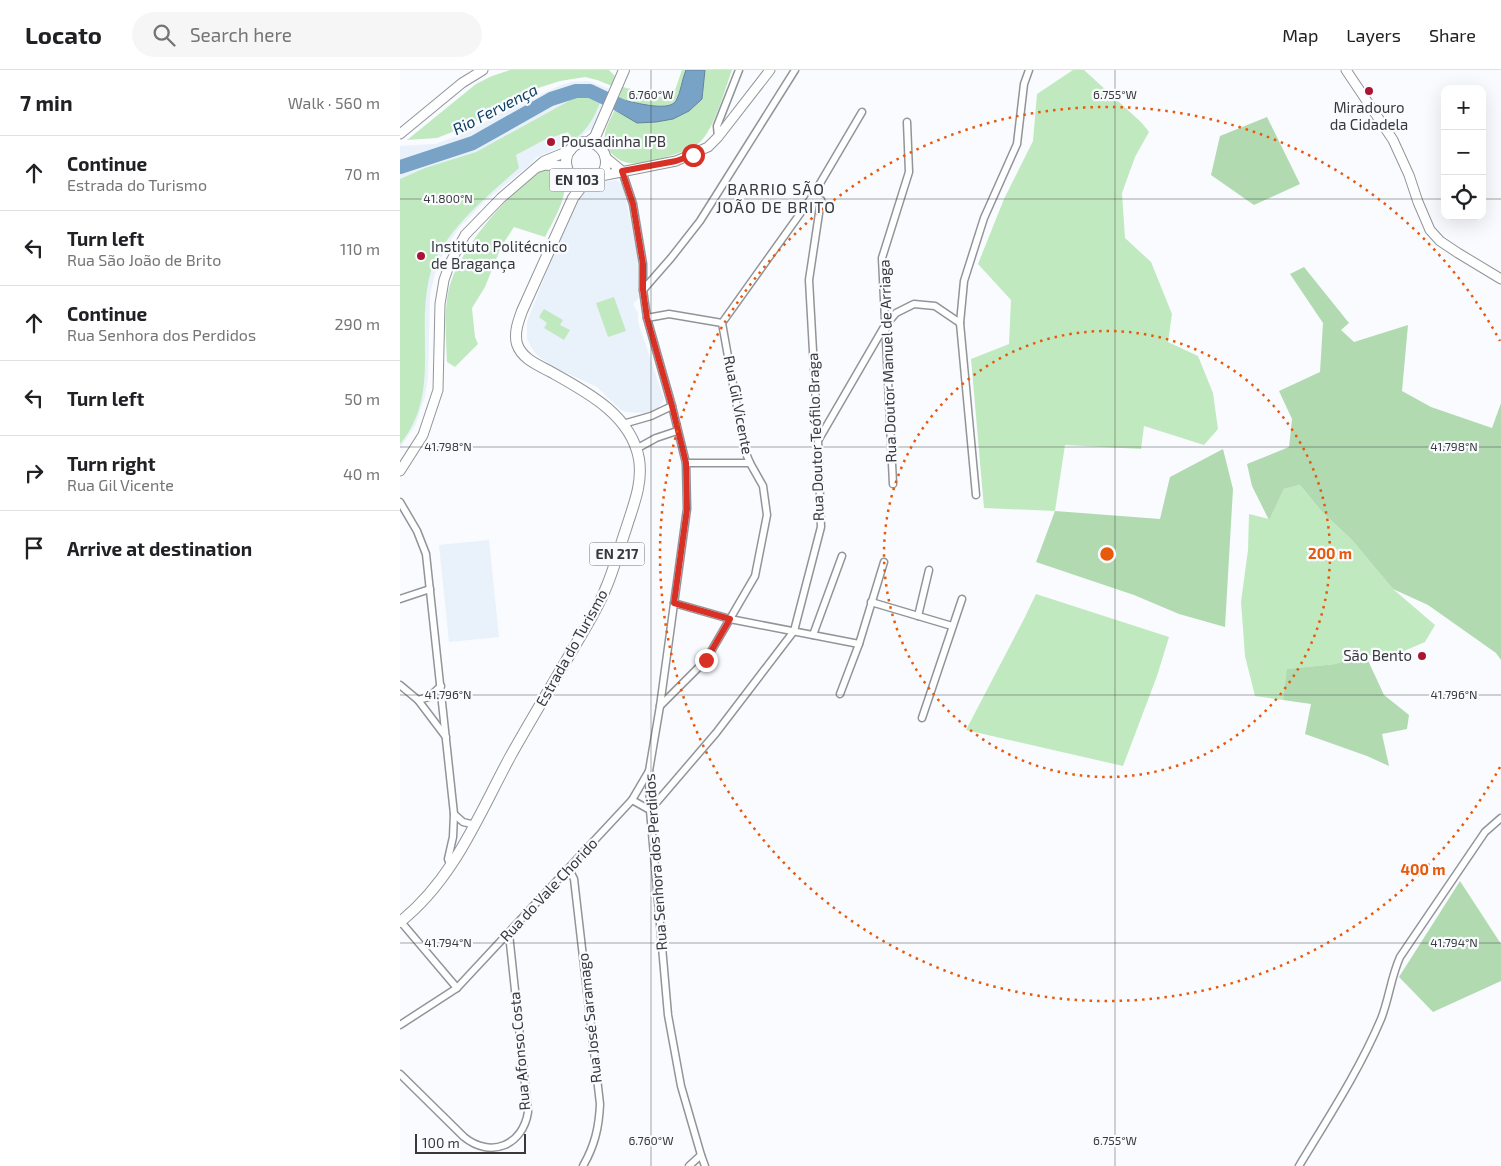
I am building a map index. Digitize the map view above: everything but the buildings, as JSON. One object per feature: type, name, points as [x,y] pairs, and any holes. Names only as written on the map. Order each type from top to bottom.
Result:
[{"type":"main road","name":"EN 103","points":[[601,125],[599,145],[604,154],[606,164],[600,176],[591,182],[585,182],[572,176],[567,166],[567,161],[571,150],[575,146],[595,137],[624,70]]},
{"type":"main road","name":"EN 103","points":[[587,142],[593,144],[604,154]]},
{"type":"main road","name":"Estrada do Turismo","points":[[572,176],[572,198]]},
{"type":"main road","name":"Estrada do Turismo","points":[[400,922],[422,903],[451,867],[605,590],[638,491],[641,473],[636,449],[623,424],[597,399],[532,362],[522,353],[517,343],[516,328],[522,311],[572,198],[585,182]]},
{"type":"street","points":[[400,134],[462,83],[483,70]]},
{"type":"street","points":[[718,137],[717,126],[739,70]]},
{"type":"street","points":[[600,176],[676,161],[708,146],[718,137],[770,70]]},
{"type":"street","points":[[643,290],[700,221],[795,70]]},
{"type":"street","points":[[976,495],[960,323],[964,280],[984,218],[1017,144],[1024,84],[1029,70]]},
{"type":"street","points":[[1346,70],[1393,140],[1430,230],[1440,241],[1501,279]]},
{"type":"street","points":[[647,318],[669,314],[722,323],[812,198],[862,112]]},
{"type":"street","name":"Rua Doutor Manuel de Arriaga","points":[[894,484],[884,327],[882,258],[910,172],[907,122]]},
{"type":"street","points":[[400,471],[423,435],[438,390],[440,304],[444,280],[450,263],[465,235],[501,198],[544,161],[571,150]]},
{"type":"street","points":[[604,154],[622,171]]},
{"type":"street","points":[[536,168],[545,165],[567,166]]},
{"type":"street","name":"Rua Senhora dos Perdidos","points":[[622,171],[634,213],[643,264],[643,290],[647,318],[686,463],[687,509],[660,706],[649,771],[650,810],[668,1015],[681,1086],[705,1166]]},
{"type":"street","name":"Rua Doutor Teófilo Braga","points":[[650,810],[716,733],[794,631],[821,527],[809,280],[821,200],[812,198]]},
{"type":"street","points":[[818,440],[884,327],[896,313],[914,304],[935,306],[960,323]]},
{"type":"street","name":"Rua Gil Vicente","points":[[660,706],[706,660],[755,576],[767,515],[764,486],[750,463],[745,450],[722,323]]},
{"type":"street","points":[[623,424],[650,416],[672,406]]},
{"type":"street","points":[[636,449],[656,438],[678,431]]},
{"type":"street","points":[[686,463],[750,463]]},
{"type":"street","points":[[400,502],[417,531],[426,554],[454,814],[453,837],[448,859],[451,867]]},
{"type":"street","points":[[814,635],[842,556]]},
{"type":"street","points":[[840,694],[859,644],[884,562]]},
{"type":"street","points":[[918,616],[928,570]]},
{"type":"street","points":[[400,599],[430,589]]},
{"type":"street","points":[[922,718],[962,599]]},
{"type":"street","points":[[872,602],[952,626]]},
{"type":"street","points":[[674,603],[730,619],[859,644]]},
{"type":"street","points":[[400,685],[418,700],[447,738]]},
{"type":"street","points":[[418,700],[429,697],[441,686]]},
{"type":"street","name":"Rua do Vale Chorido","points":[[400,1025],[457,988],[570,869],[632,800],[649,771]]},
{"type":"street","points":[[632,800],[650,810]]},
{"type":"street","points":[[454,814],[463,822],[475,825]]},
{"type":"street","points":[[1299,1166],[1344,1091],[1372,1039],[1382,1017],[1400,957],[1485,832],[1501,818]]},
{"type":"street","name":"Rua José Saramago","points":[[570,869],[574,879],[600,1104],[598,1131],[584,1166]]},
{"type":"street","points":[[400,922],[457,988]]},
{"type":"street","name":"Rua Afonso Costa","points":[[400,1074],[464,1137],[475,1145],[491,1148],[500,1147],[518,1136],[528,1112],[509,934]]},
{"type":"street","points":[[688,1166],[701,1155]]},
{"type":"shaded area","name":"Instituto Politécnico de Bragança","points":[[588,81],[610,89],[594,127],[575,141],[537,157],[484,202],[459,228],[447,246],[437,266],[430,294],[428,378],[425,397],[415,426],[400,448],[400,146],[436,144],[470,131],[504,111],[559,86],[571,82]]},
{"type":"shaded area","points":[[616,180],[623,185],[637,254],[639,297],[633,304],[638,313],[638,322],[664,399],[658,408],[644,413],[621,410],[597,387],[550,365],[537,355],[527,338],[527,322],[573,204],[582,193],[603,182]]},
{"type":"shaded area","points":[[489,540],[499,637],[449,642],[439,545]]},
{"type":"green space","points":[[510,70],[609,70],[615,76],[612,86],[585,77],[560,81],[535,89],[502,105],[470,125],[437,138],[407,140],[476,84]]},
{"type":"green space","points":[[682,70],[732,70],[710,129],[704,137],[694,147],[655,160],[630,163],[614,156],[606,145],[605,133],[623,87],[661,97],[674,93]]},
{"type":"green space","points":[[1073,70],[1084,70],[1142,123],[1149,132],[1135,157],[1122,193],[1125,238],[1151,262],[1172,314],[1168,342],[1198,356],[1213,393],[1218,429],[1204,445],[1144,426],[1141,449],[1065,445],[1055,511],[984,508],[971,359],[1009,344],[1011,300],[978,264],[1004,199],[1033,141],[1037,94]]},
{"type":"green space","name":"Instituto Politécnico de Bragança","points":[[576,97],[588,97],[600,103],[586,128],[573,140],[568,132],[544,140],[516,155],[519,168],[479,204],[453,232],[434,262],[426,300],[424,385],[420,405],[412,425],[400,444],[400,179],[425,168],[476,152]]},
{"type":"green space","points":[[1267,117],[1300,184],[1254,205],[1211,175],[1220,136]]},
{"type":"green space","points":[[543,170],[555,170],[561,175],[565,185],[559,208],[545,237],[514,227],[501,247],[485,287],[472,308],[475,337],[478,344],[455,367],[447,362],[446,336],[447,301],[453,277],[461,260],[485,224],[515,192]]},
{"type":"green space","points":[[1304,267],[1349,323],[1341,330],[1354,342],[1408,325],[1402,391],[1431,407],[1492,428],[1501,403],[1501,660],[1496,653],[1428,605],[1393,589],[1351,539],[1322,512],[1300,485],[1284,489],[1269,520],[1252,486],[1247,464],[1289,447],[1292,419],[1279,391],[1320,372],[1323,323],[1290,274]]},
{"type":"green space","points":[[614,297],[626,331],[608,337],[596,303]]},
{"type":"green space","points":[[544,309],[563,320],[560,325],[570,330],[564,340],[544,328],[547,323],[539,317]]},
{"type":"green space","points":[[1223,449],[1233,489],[1225,627],[1179,614],[1134,595],[1036,562],[1055,511],[1160,519],[1170,477]]},
{"type":"green space","points":[[1300,485],[1322,512],[1351,539],[1393,589],[1435,625],[1425,642],[1385,659],[1365,654],[1335,664],[1288,669],[1283,700],[1255,696],[1245,656],[1241,602],[1248,550],[1249,514],[1269,519],[1284,489]]},
{"type":"green space","points":[[1036,594],[1169,637],[1157,676],[1123,766],[966,730]]},
{"type":"green space","points":[[1365,654],[1384,695],[1409,715],[1407,729],[1382,734],[1389,766],[1367,756],[1305,734],[1311,704],[1283,700],[1287,669],[1335,664]]},
{"type":"green space","points":[[1460,881],[1501,944],[1501,981],[1433,1012],[1399,977]]},
{"type":"water","points":[[686,70],[705,70],[702,99],[689,111],[673,119],[637,123],[615,110],[618,99],[657,106],[672,104],[678,97]]},
{"type":"waterway","name":"Rio Fervença","points":[[400,167],[473,143],[551,99],[576,91],[590,91],[634,110]]},
{"type":"place","name":"Miradouro da Cidadela","points":[[1369,91]]},
{"type":"place","name":"Pousadinha IPB","points":[[551,142]]},
{"type":"place","name":"Instituto Politécnico de Bragança","points":[[421,256]]},
{"type":"place","name":"São Bento","points":[[1422,656]]},
{"type":"district","name":"BARRIO SÃO JOÃO DE BRITO","points":[[776,198]]},
{"type":"route","points":[[693,155],[676,161],[622,171],[633,204],[643,264],[643,290],[647,318],[686,463],[687,509],[674,603],[730,619],[706,660]]}]
